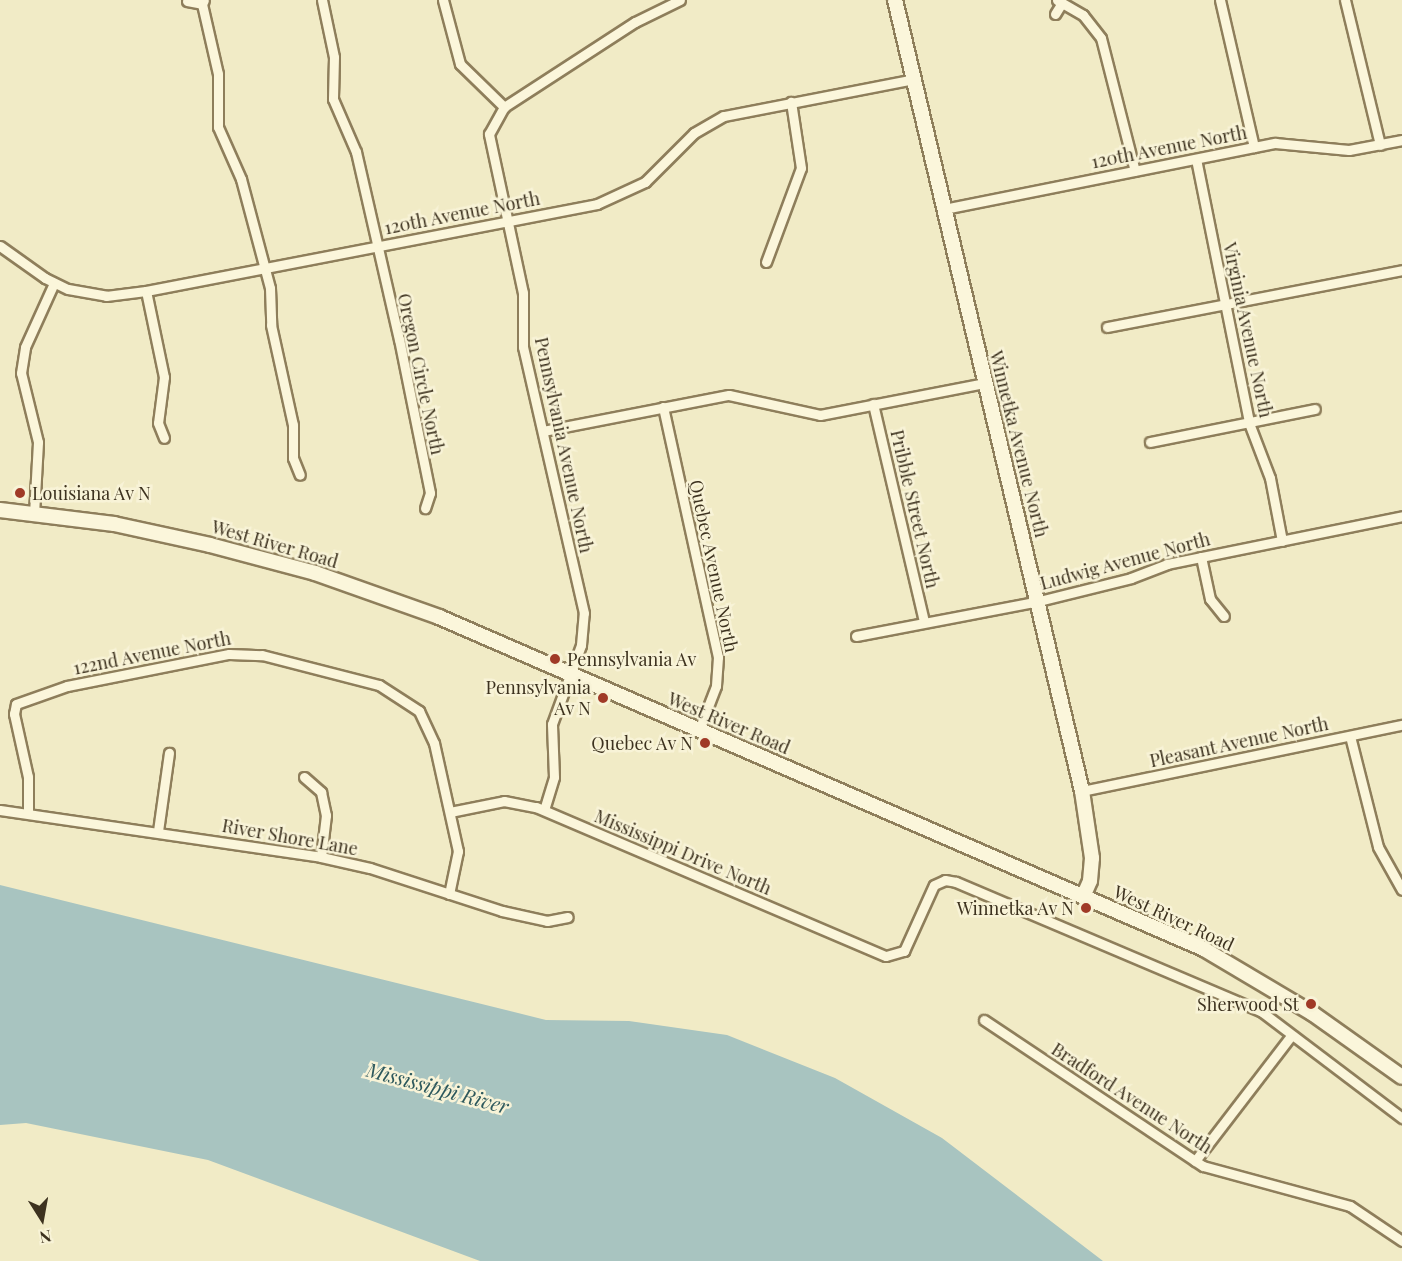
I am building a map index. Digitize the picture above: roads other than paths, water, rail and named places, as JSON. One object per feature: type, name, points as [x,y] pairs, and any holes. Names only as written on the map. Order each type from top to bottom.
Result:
[{"type":"main road","name":"Winnetka Avenue North","points":[[895,0],[984,382],[1039,601],[1082,791],[1092,858],[1090,881],[1083,897]]},
{"type":"main road","name":"West River Road","points":[[0,510],[154,531],[315,573],[430,614],[1233,964],[1320,1018],[1402,1077]]},
{"type":"street","name":"Oregon Circle North","points":[[322,0],[334,57],[333,99],[356,152],[430,494],[425,508]]},
{"type":"street","points":[[443,0],[460,64],[504,107],[635,22],[680,0]]},
{"type":"street","points":[[1220,0],[1254,147]]},
{"type":"street","points":[[1345,0],[1380,145]]},
{"type":"street","points":[[187,1],[203,2],[218,74],[218,127],[241,179],[266,268],[271,325],[293,424],[293,458],[300,475]]},
{"type":"street","points":[[1055,14],[1059,2],[1083,15],[1101,38],[1135,171]]},
{"type":"street","name":"120th Avenue North","points":[[0,246],[54,283],[106,296],[146,291],[615,199],[645,182],[708,123],[741,111],[914,79]]},
{"type":"street","points":[[766,262],[801,168],[791,102]]},
{"type":"street","name":"Pennsylvania Avenue North","points":[[504,107],[494,119],[489,142],[523,293],[523,347],[584,613],[581,645],[552,724],[554,777],[544,810]]},
{"type":"street","name":"120th Avenue North","points":[[944,209],[1284,142],[1349,150],[1402,140]]},
{"type":"street","name":"Virginia Avenue North","points":[[1196,159],[1249,423],[1270,478],[1282,541]]},
{"type":"street","points":[[1107,327],[1402,270]]},
{"type":"street","points":[[34,513],[38,442],[25,402],[21,373],[25,346],[54,283]]},
{"type":"street","points":[[146,291],[164,377],[158,423],[164,438]]},
{"type":"street","points":[[543,431],[729,395],[809,415],[984,382]]},
{"type":"street","name":"Pribble Street North","points":[[873,404],[924,622]]},
{"type":"street","name":"Quebec Avenue North","points":[[663,407],[718,657],[716,686],[699,730]]},
{"type":"street","points":[[1150,442],[1315,409]]},
{"type":"street","name":"Ludwig Avenue North","points":[[856,636],[1039,601],[1201,557],[1402,516]]},
{"type":"street","points":[[1201,557],[1210,599],[1224,616]]},
{"type":"street","name":"122nd Avenue North","points":[[28,813],[28,777],[14,714],[16,704],[90,681],[229,654],[262,655],[379,685],[408,701],[419,711],[434,742],[458,857],[449,894]]},
{"type":"street","name":"Pleasant Avenue North","points":[[1082,791],[1402,725]]},
{"type":"street","points":[[1350,735],[1378,847],[1402,890]]},
{"type":"street","points":[[158,831],[169,753]]},
{"type":"street","points":[[304,777],[321,792],[326,815],[321,857]]},
{"type":"street","name":"Mississippi Drive North","points":[[450,812],[504,801],[544,810],[878,953],[899,956],[934,885],[945,880],[1234,999],[1275,1020],[1291,1036]]},
{"type":"street","name":"River Shore Lane","points":[[0,810],[158,831],[321,857],[370,868],[449,894],[547,921],[568,917]]},
{"type":"street","points":[[1392,874],[1402,869]]},
{"type":"street","name":"Bradford Avenue North","points":[[984,1020],[1195,1161],[1350,1206],[1402,1241]]},
{"type":"street","points":[[1195,1161],[1291,1036],[1402,1118]]},
{"type":"water","name":"Mississippi River","points":[[0,885],[546,1020],[629,1021],[727,1035],[835,1078],[942,1138],[1103,1261],[480,1261],[208,1160],[26,1123],[0,1125]]},
{"type":"place","name":"Louisiana Av N","points":[[20,493]]},
{"type":"place","name":"Pennsylvania Av","points":[[555,659]]},
{"type":"place","name":"Pennsylvania Av N","points":[[603,698]]},
{"type":"place","name":"Quebec Av N","points":[[705,743]]},
{"type":"place","name":"Winnetka Av N","points":[[1086,908]]},
{"type":"place","name":"Sherwood St","points":[[1311,1004]]}]
